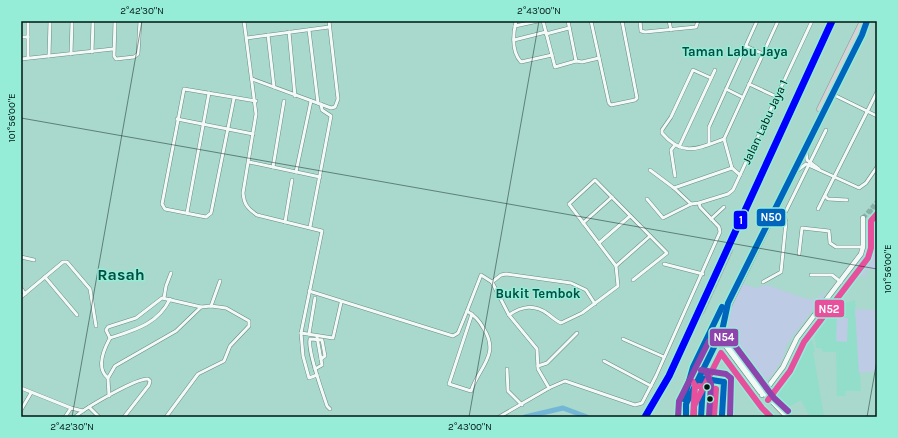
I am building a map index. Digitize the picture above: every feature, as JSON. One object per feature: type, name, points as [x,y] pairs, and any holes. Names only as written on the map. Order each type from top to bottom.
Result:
[{"type":"highway","points":[[682,417],[685,391],[693,367],[862,21]]},
{"type":"highway","points":[[686,417],[688,392],[696,369],[862,35],[867,21]]},
{"type":"highway","points":[[686,404],[716,346],[722,331],[728,303]]},
{"type":"street","points":[[28,21],[28,58]]},
{"type":"street","points":[[49,56],[50,21]]},
{"type":"street","points":[[71,54],[72,21]]},
{"type":"street","points":[[92,52],[93,21]]},
{"type":"street","points":[[115,21],[113,49],[116,59],[134,57],[138,54],[140,21]]},
{"type":"street","points":[[244,21],[256,101],[256,114],[243,192],[244,202],[248,209],[257,215],[322,231],[301,333],[303,356],[309,378],[317,375]]},
{"type":"street","points":[[252,79],[295,96],[332,108],[337,104],[338,99],[329,21]]},
{"type":"street","points":[[516,21],[514,40],[516,52],[521,62],[552,55]]},
{"type":"street","points":[[515,26],[538,21]]},
{"type":"street","points":[[543,21],[555,67],[576,61],[582,62],[599,58]]},
{"type":"street","points":[[568,21],[576,61]]},
{"type":"street","points":[[591,21],[609,104],[611,105],[636,99],[637,96],[622,21]]},
{"type":"street","points":[[640,21],[643,32],[696,27],[698,21]]},
{"type":"street","points":[[669,21],[671,30]]},
{"type":"street","points":[[709,144],[709,127],[757,21]]},
{"type":"street","points":[[740,175],[732,168],[724,139],[778,21]]},
{"type":"street","name":"Jalan Labu Jaya 1","points":[[691,204],[700,204],[728,194],[736,185],[812,21]]},
{"type":"street","points":[[247,38],[329,26]]},
{"type":"street","points":[[514,40],[569,28]]},
{"type":"street","points":[[309,30],[320,104],[322,110],[331,116],[310,227]]},
{"type":"street","points":[[289,32],[295,96]]},
{"type":"street","points":[[268,35],[274,87]]},
{"type":"street","points":[[21,37],[28,37]]},
{"type":"street","points":[[746,46],[763,54]]},
{"type":"street","points":[[21,58],[113,49]]},
{"type":"street","points":[[711,78],[694,70],[671,117],[662,130],[662,133],[677,146],[690,150],[724,139]]},
{"type":"street","points":[[675,176],[671,150],[677,146],[715,70]]},
{"type":"street","points":[[253,89],[261,82]]},
{"type":"street","points":[[749,84],[777,97]]},
{"type":"street","points":[[234,98],[211,213],[206,217],[165,209],[162,204],[184,89],[256,101]]},
{"type":"street","points":[[726,89],[742,97]]},
{"type":"street","points":[[818,209],[877,92]]},
{"type":"street","points":[[186,214],[209,93]]},
{"type":"street","points":[[832,94],[877,116]]},
{"type":"street","points":[[274,167],[284,101]]},
{"type":"street","points":[[296,172],[311,101]]},
{"type":"street","points":[[177,120],[253,134]]},
{"type":"street","points":[[786,212],[826,130]]},
{"type":"street","points":[[807,144],[806,159],[809,163],[859,188],[866,183],[877,168]]},
{"type":"street","points":[[249,162],[320,177]]},
{"type":"street","points":[[792,175],[802,166],[809,163]]},
{"type":"street","points":[[674,188],[732,168]]},
{"type":"street","points":[[647,199],[663,218],[691,204],[674,188],[650,170]]},
{"type":"street","points":[[285,222],[292,180]]},
{"type":"street","points":[[509,315],[518,309],[532,308],[541,310],[561,323],[582,313],[618,286],[616,266],[569,204],[595,180],[667,253],[633,280]]},
{"type":"street","points":[[825,196],[828,199],[847,200]]},
{"type":"street","points":[[583,223],[612,197]]},
{"type":"street","points":[[499,417],[549,388],[565,381],[569,381],[590,391],[635,405],[642,403],[703,274],[720,232],[720,229],[700,207],[700,204]]},
{"type":"street","points":[[711,219],[724,207]]},
{"type":"street","points":[[762,282],[781,272],[786,222],[784,216],[774,210]]},
{"type":"street","points":[[599,243],[630,216]]},
{"type":"street","points":[[762,393],[783,368],[797,338],[861,254],[863,247],[862,224],[864,219]]},
{"type":"street","points":[[799,254],[802,228],[829,231],[830,242],[836,247],[863,247]]},
{"type":"street","points":[[616,266],[650,236]]},
{"type":"street","points":[[21,257],[34,260]]},
{"type":"street","points":[[21,297],[63,262],[68,263],[90,289],[96,326]]},
{"type":"street","points":[[664,264],[703,274]]},
{"type":"street","points":[[110,338],[106,330],[108,327],[136,318],[164,298],[171,272]]},
{"type":"street","points":[[492,282],[501,275],[506,274],[571,283],[586,290],[595,304]]},
{"type":"street","points":[[309,291],[453,336],[458,333],[481,275],[492,282],[509,315],[537,350],[538,366],[549,388]]},
{"type":"street","points":[[811,275],[832,275],[841,282]]},
{"type":"street","points":[[46,277],[77,315]]},
{"type":"street","points":[[211,306],[220,281]]},
{"type":"street","points":[[21,288],[25,294]]},
{"type":"street","points":[[164,298],[201,307],[211,306],[230,309],[249,321],[250,324],[230,346],[224,361],[201,372],[188,385],[166,417]]},
{"type":"street","points":[[309,334],[315,298]]},
{"type":"street","points":[[109,396],[108,378],[104,372],[102,355],[110,338],[147,325],[161,313],[170,299]]},
{"type":"street","points":[[330,409],[327,406],[315,369],[309,342],[317,337],[334,338],[341,303]]},
{"type":"street","points":[[108,378],[116,365],[176,331],[201,307]]},
{"type":"street","points":[[467,311],[472,314],[478,320],[491,343],[489,357],[475,379],[470,391],[448,382],[472,314]]},
{"type":"street","points":[[722,331],[732,353],[762,393],[783,417]]},
{"type":"street","points":[[301,333],[309,334],[323,341],[325,356],[321,359]]},
{"type":"street","points":[[538,366],[547,363],[577,333]]},
{"type":"street","points":[[315,369],[322,366],[317,337]]},
{"type":"street","points":[[623,339],[664,357]]},
{"type":"street","points":[[716,346],[724,346],[732,353]]},
{"type":"street","points":[[604,361],[651,386]]},
{"type":"street","points":[[507,369],[508,391],[522,405]]},
{"type":"street","points":[[75,417],[109,396],[144,379],[150,380],[149,385],[124,417]]},
{"type":"street","points":[[21,388],[71,408],[83,411]]},
{"type":"street","points":[[21,410],[31,393]]},
{"type":"street","points":[[762,393],[787,417]]},
{"type":"street","points":[[90,407],[98,417]]},
{"type":"street","points":[[65,417],[71,408]]},
{"type":"shaded area","points":[[869,218],[877,218],[877,268],[865,271],[867,277],[859,276],[860,268],[857,264],[866,249],[864,229]]},
{"type":"shaded area","points":[[740,283],[756,288],[767,285],[807,299],[815,299],[827,291],[787,344],[783,358],[765,383],[759,383],[724,337]]},
{"type":"shaded area","points":[[855,300],[861,391],[846,391],[845,396],[837,396],[836,352],[823,352],[821,348],[816,348],[815,339],[811,332],[820,320],[835,307]]},
{"type":"shaded area","points":[[855,309],[877,310],[877,371],[859,373]]},
{"type":"shaded area","points":[[837,318],[848,318],[847,342],[836,341]]},
{"type":"shaded area","points":[[810,333],[815,351],[813,352],[824,416],[819,417],[810,417],[801,400],[784,409],[771,395],[787,377],[802,339]]},
{"type":"waterway","points":[[525,417],[563,408],[587,417]]},
{"type":"tunnel","points":[[863,218],[877,202]]},
{"type":"tunnel","points":[[869,213],[877,206]]},
{"type":"railway","points":[[682,348],[705,309],[732,250]]},
{"type":"railway","points":[[641,417],[656,394]]},
{"type":"rail line","name":"1","points":[[645,417],[669,376],[832,21]]},
{"type":"transit line","name":"N50","points":[[686,417],[686,404],[722,331],[728,303],[862,35],[867,21]]},
{"type":"transit line","name":"N52","points":[[768,400],[790,371],[804,342],[868,258],[871,248],[871,221],[877,214]]},
{"type":"transit line","name":"N50","points":[[684,399],[693,367],[722,307]]},
{"type":"transit line","name":"N54","points":[[678,417],[679,401],[709,341],[719,337],[730,339],[774,398],[788,411]]},
{"type":"transit line","name":"N52","points":[[694,417],[694,406],[721,353],[762,408],[771,417]]},
{"type":"transit line","name":"N54","points":[[701,370],[726,374],[731,378],[730,415]]},
{"type":"transit line","name":"N54","points":[[707,374],[711,384],[709,417]]},
{"type":"transit line","name":"N50","points":[[700,378],[724,382],[722,415]]},
{"type":"transit line","name":"N50","points":[[700,378],[703,384],[701,417]]},
{"type":"transit line","name":"N52","points":[[693,382],[695,386],[693,417]]},
{"type":"transit line","name":"N52","points":[[699,386],[716,389],[714,415]]},
{"type":"district","name":"Taman Labu Jaya","points":[[735,51]]},
{"type":"district","name":"Rasah","points":[[121,274]]},
{"type":"district","name":"Bukit Tembok","points":[[538,293]]}]
